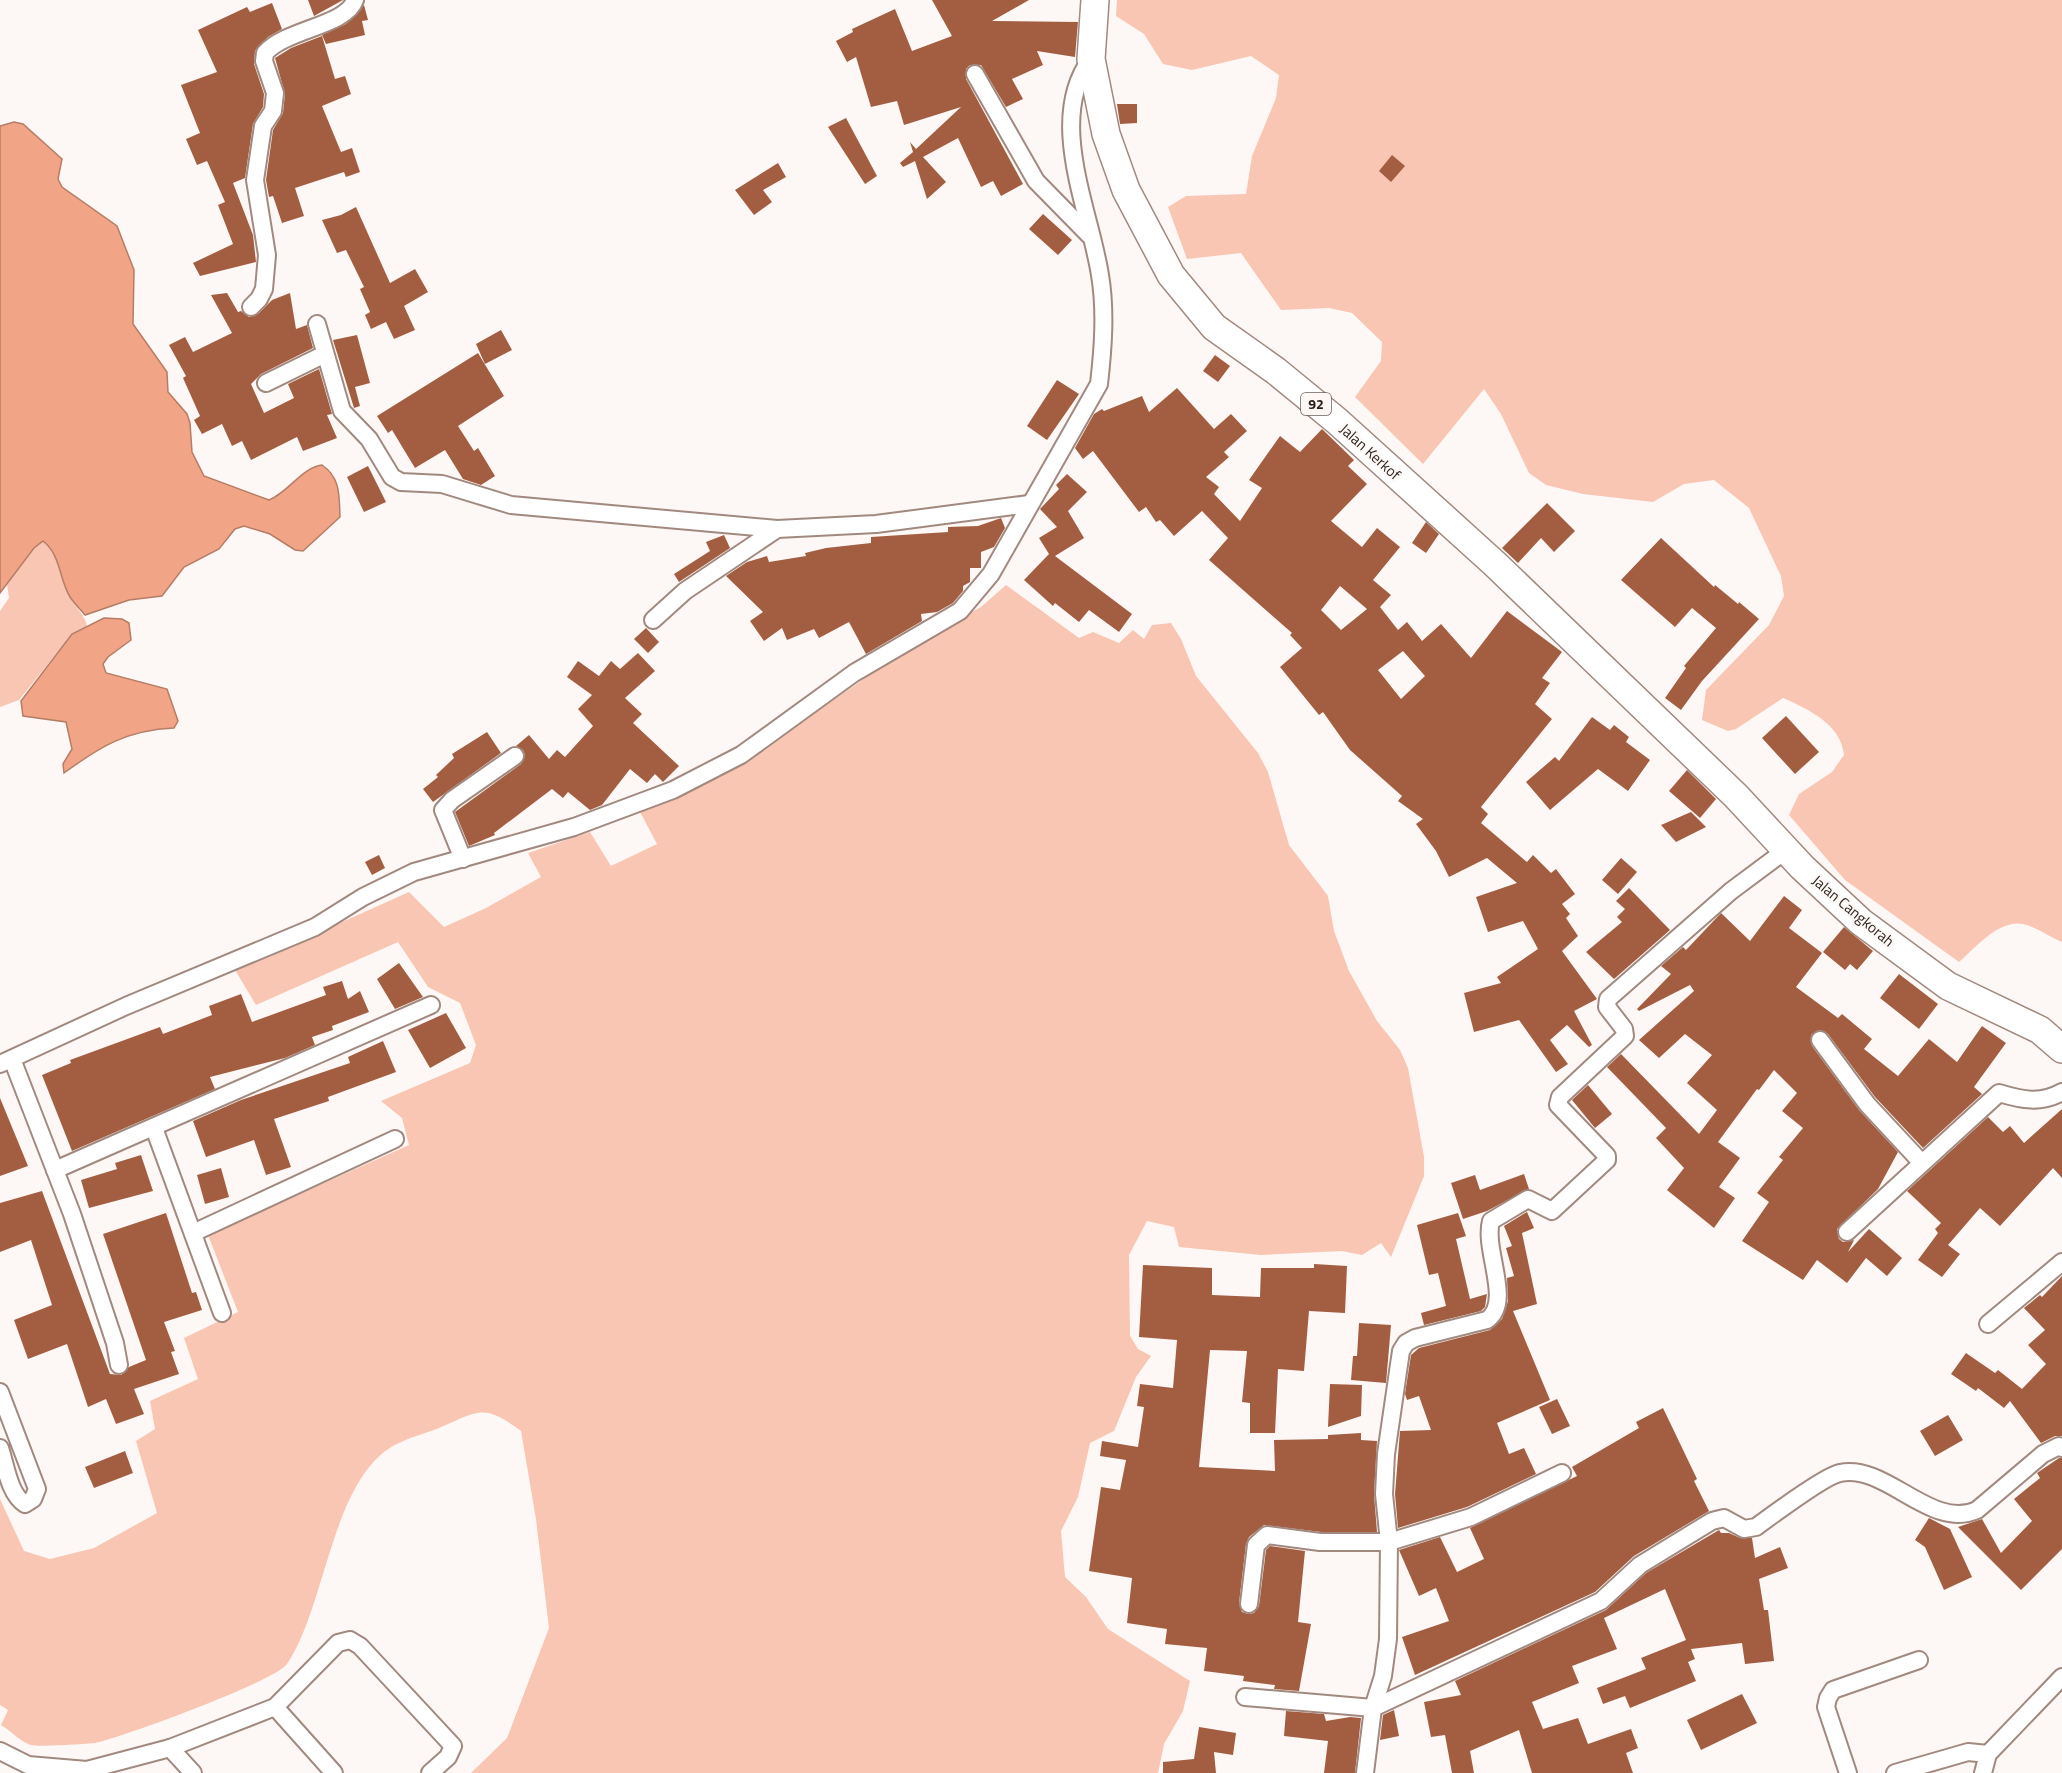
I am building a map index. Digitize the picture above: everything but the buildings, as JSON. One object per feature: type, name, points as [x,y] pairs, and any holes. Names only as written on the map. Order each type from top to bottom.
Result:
[{"type":"main road","name":"Jalan Kerkof","points":[[1095,0],[1091,59],[1106,134],[1126,190],[1171,275],[1214,327],[1276,371],[1337,421],[1495,564],[1673,735]]},
{"type":"main road","name":"Jalan Cangkorah","points":[[1673,735],[1786,850],[1861,922],[1948,986],[2040,1030],[2062,1049]]},
{"type":"street","points":[[251,307],[259,299],[266,275],[266,235],[255,180],[263,126],[273,111],[275,93],[264,61],[265,53],[289,36],[348,13],[355,0]]},
{"type":"street","points":[[119,1365],[108,1322],[55,1170],[6,1061],[126,1006],[315,927],[399,878],[585,823],[673,790],[741,754],[854,673],[960,611],[991,574],[1099,384],[1103,310],[1100,275],[1074,164],[1073,114],[1076,86],[1091,59]]},
{"type":"street","points":[[975,74],[1036,181],[1090,236]]},
{"type":"street","points":[[317,324],[342,411],[369,439],[392,477],[401,482],[442,484],[511,506],[777,529],[876,524],[1029,504]]},
{"type":"street","points":[[266,383],[325,354]]},
{"type":"street","points":[[653,620],[685,591],[777,529]]},
{"type":"street","points":[[463,859],[443,810],[452,800],[514,756]]},
{"type":"street","points":[[1365,1773],[1373,1708],[1383,1676],[1388,1639],[1389,1542],[1384,1494],[1386,1454],[1401,1351],[1406,1343],[1415,1338],[1487,1320],[1495,1315],[1499,1304],[1491,1255],[1491,1221],[1528,1199],[1552,1210],[1607,1160],[1607,1156],[1558,1105],[1560,1097],[1625,1036],[1624,1029],[1607,1007],[1608,999],[1731,891],[1786,850]]},
{"type":"street","points":[[55,1170],[431,1005]]},
{"type":"street","points":[[1820,1040],[1867,1104],[1921,1162]]},
{"type":"street","points":[[1847,1232],[1999,1093],[2028,1100],[2049,1100],[2062,1092]]},
{"type":"street","points":[[154,1128],[222,1313]]},
{"type":"street","points":[[193,1233],[395,1139]]},
{"type":"street","points":[[1988,1324],[2062,1262]]},
{"type":"street","points":[[0,1392],[37,1489],[33,1499],[25,1504],[18,1499],[0,1448]]},
{"type":"street","points":[[1245,1697],[1373,1708],[1601,1602],[1640,1565],[1712,1521],[1724,1518],[1744,1529],[1756,1527],[1839,1473],[1868,1475],[1942,1511],[1955,1515],[1967,1514],[1977,1510],[2043,1454],[2059,1446],[2062,1448]]},
{"type":"street","points":[[1249,1604],[1256,1545],[1267,1535],[1320,1542],[1389,1542],[1471,1517],[1518,1497],[1562,1473]]},
{"type":"street","points":[[0,1751],[28,1765],[87,1770],[170,1748],[275,1707],[338,1643],[350,1640],[360,1646],[453,1746],[448,1757],[430,1773]]},
{"type":"street","points":[[1848,1773],[1826,1707],[1833,1690],[1919,1660]]},
{"type":"street","points":[[1983,1773],[1988,1754],[2062,1677]]},
{"type":"street","points":[[275,1707],[334,1773]]},
{"type":"street","points":[[170,1748],[193,1773]]},
{"type":"street","points":[[1895,1773],[1968,1752],[1988,1754]]},
{"type":"shaded area","points":[[1117,0],[2062,0],[2062,942],[2028,925],[2014,924],[1996,930],[1959,962],[1845,880],[1789,815],[1799,794],[1832,772],[1844,755],[1842,744],[1830,726],[1803,707],[1783,698],[1736,729],[1728,731],[1702,720],[1706,690],[1769,625],[1784,596],[1781,576],[1749,508],[1714,480],[1684,484],[1653,502],[1583,494],[1546,485],[1529,473],[1501,414],[1484,389],[1423,464],[1355,397],[1381,361],[1382,342],[1352,313],[1329,308],[1281,310],[1241,253],[1187,259],[1168,207],[1186,196],[1246,194],[1252,156],[1276,98],[1279,75],[1251,56],[1192,70],[1163,64],[1144,34],[1116,16]]},
{"type":"shaded area","points":[[14,122],[23,124],[62,159],[58,179],[62,187],[117,226],[134,270],[133,324],[167,372],[168,392],[187,414],[190,423],[192,452],[204,476],[269,500],[315,467],[322,465],[333,476],[338,488],[340,517],[303,551],[295,550],[270,534],[244,526],[235,529],[219,549],[184,567],[162,596],[129,600],[85,615],[66,590],[57,560],[43,541],[34,548],[0,593],[0,126]]},
{"type":"shaded area","points":[[43,541],[53,552],[68,593],[87,626],[72,634],[19,700],[0,707],[0,611],[9,598],[7,584],[34,548]]},
{"type":"shaded area","points":[[1006,585],[1079,638],[1093,632],[1119,643],[1133,630],[1144,639],[1152,625],[1171,623],[1181,639],[1196,676],[1258,753],[1268,772],[1289,845],[1328,896],[1334,931],[1349,971],[1377,1021],[1400,1050],[1408,1068],[1424,1157],[1424,1176],[1391,1257],[1381,1243],[1362,1255],[1342,1251],[1261,1255],[1179,1247],[1174,1227],[1147,1221],[1129,1255],[1130,1336],[1138,1349],[1151,1356],[1136,1377],[1114,1431],[1090,1443],[1078,1497],[1061,1531],[1065,1577],[1086,1597],[1108,1629],[1190,1681],[1183,1711],[1164,1744],[1158,1773],[471,1773],[507,1738],[549,1628],[536,1519],[521,1431],[489,1413],[463,1417],[398,1443],[372,1463],[356,1487],[342,1516],[300,1640],[287,1664],[277,1672],[197,1708],[95,1743],[31,1745],[1,1725],[8,1710],[0,1705],[0,1499],[24,1551],[50,1559],[94,1548],[157,1513],[136,1441],[155,1429],[150,1401],[198,1379],[184,1338],[238,1312],[208,1235],[409,1145],[402,1118],[381,1101],[470,1063],[476,1045],[460,1003],[428,987],[398,942],[256,1005],[235,970],[409,892],[444,927],[486,908],[541,877],[528,853],[590,832],[611,866],[657,844],[638,808],[773,742],[920,640],[981,607]]},
{"type":"shaded area","points":[[104,618],[122,619],[129,623],[131,640],[108,657],[103,664],[106,673],[167,689],[178,721],[174,728],[142,732],[115,741],[64,773],[63,764],[72,749],[66,722],[23,716],[21,701],[72,634]]}]
